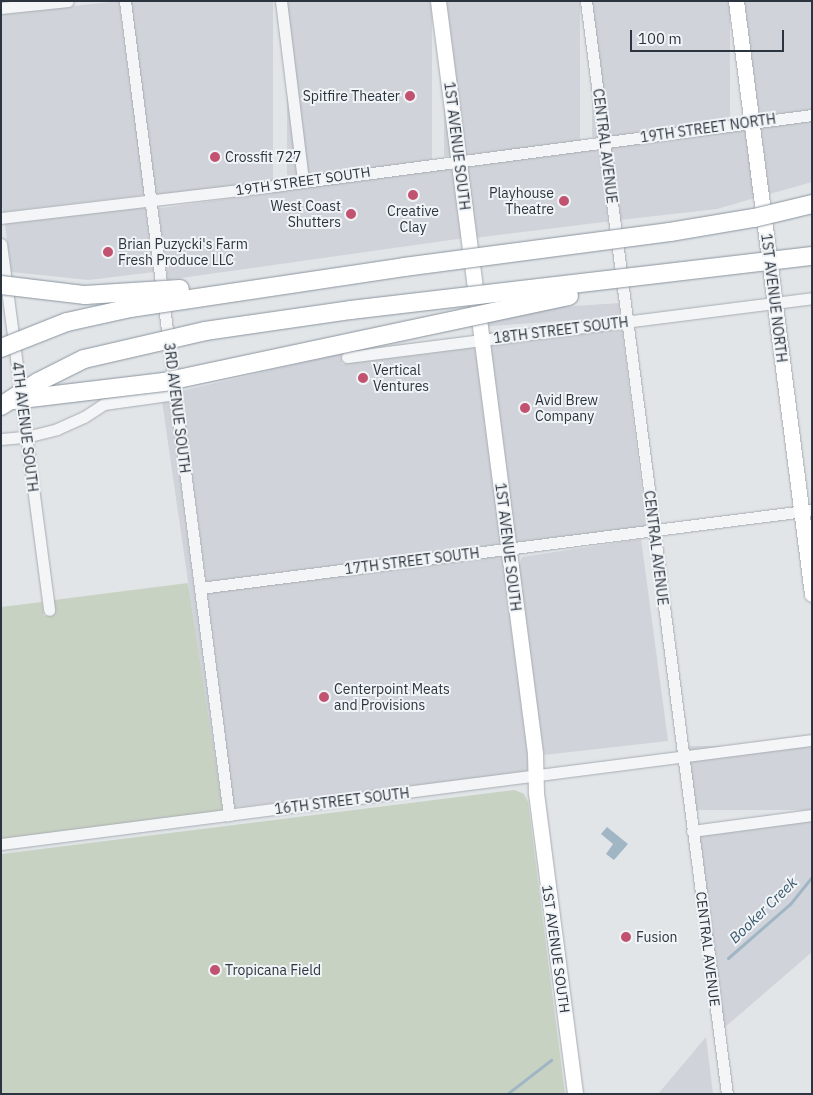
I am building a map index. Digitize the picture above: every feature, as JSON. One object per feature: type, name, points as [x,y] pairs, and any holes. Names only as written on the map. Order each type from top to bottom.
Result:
[{"type":"highway","points":[[1,348],[67,322],[130,308],[670,232],[754,218],[812,204]]},
{"type":"highway","points":[[1,406],[38,382],[84,359],[205,331],[351,310],[672,274],[812,256]]},
{"type":"highway","points":[[1,285],[95,294],[152,292],[404,268]]},
{"type":"highway","points":[[1,402],[164,382],[672,274]]},
{"type":"main road","name":"1ST AVENUE SOUTH","points":[[438,1],[534,744],[535,776],[575,1094]]},
{"type":"main road","name":"1ST AVENUE NORTH","points":[[736,1],[774,303],[806,511],[812,594]]},
{"type":"street","points":[[1,8],[68,1]]},
{"type":"street","name":"3RD AVENUE SOUTH","points":[[125,1],[229,815]]},
{"type":"street","points":[[281,1],[303,180]]},
{"type":"street","name":"CENTRAL AVENUE","points":[[586,1],[727,1094]]},
{"type":"street","name":"19TH STREET NORTH","points":[[604,142],[812,115]]},
{"type":"street","name":"19TH STREET SOUTH","points":[[1,218],[281,185],[303,180],[604,142]]},
{"type":"street","name":"4TH AVENUE SOUTH","points":[[1,244],[49,610]]},
{"type":"street","name":"18TH STREET SOUTH","points":[[347,358],[812,298]]},
{"type":"street","points":[[1,439],[26,437],[57,429],[104,404],[175,394]]},
{"type":"street","name":"17TH STREET SOUTH","points":[[200,588],[806,511]]},
{"type":"street","name":"16TH STREET SOUTH","points":[[1,844],[812,740]]},
{"type":"street","points":[[692,831],[812,815]]},
{"type":"shaded area","points":[[119,1],[144,195],[3,212],[1,197],[1,14]]},
{"type":"shaded area","points":[[131,1],[273,1],[273,195],[131,195]]},
{"type":"shaded area","points":[[287,1],[432,1],[432,175],[287,175]]},
{"type":"shaded area","points":[[444,1],[580,1],[580,156],[444,156]]},
{"type":"shaded area","points":[[592,1],[730,1],[730,137],[592,137]]},
{"type":"shaded area","points":[[742,1],[812,1],[812,110],[756,117]]},
{"type":"shaded area","points":[[812,120],[812,182],[766,195],[758,127]]},
{"type":"shaded area","points":[[746,129],[755,198],[717,209],[620,220],[611,147]]},
{"type":"shaded area","points":[[599,148],[608,221],[474,238],[465,164]]},
{"type":"shaded area","points":[[453,167],[463,238],[168,280],[158,208]]},
{"type":"shaded area","points":[[145,205],[154,272],[89,280],[11,272],[5,223]]},
{"type":"shaded area","points":[[619,303],[620,317],[485,326],[484,312]]},
{"type":"shaded area","points":[[622,328],[646,527],[512,543],[488,344]]},
{"type":"shaded area","points":[[476,346],[502,544],[206,582],[181,391],[341,354],[342,364]]},
{"type":"shaded area","points":[[170,400],[219,784],[213,755],[162,401]]},
{"type":"shaded area","points":[[641,539],[668,741],[544,755],[518,569],[522,557]]},
{"type":"shaded area","points":[[503,555],[530,771],[234,808],[207,591]]},
{"type":"shaded area","points":[[689,746],[812,746],[812,810],[689,810]]},
{"type":"shaded area","points":[[812,821],[812,952],[724,1028],[699,835]]},
{"type":"shaded area","points":[[706,1037],[713,1094],[658,1094]]},
{"type":"green space","points":[[188,583],[223,811],[1,839],[1,607],[42,602],[44,616],[55,614],[54,600]]},
{"type":"green space","points":[[515,790],[524,794],[528,802],[565,1094],[1,1094],[1,854]]},
{"type":"water","points":[[607,827],[628,844],[614,860],[606,854],[613,844],[601,834]]},
{"type":"waterway","name":"Booker Creek","points":[[728,958],[790,904],[812,877]]},
{"type":"waterway","name":"Booker Creek","points":[[507,1094],[551,1060]]},
{"type":"place","name":"Spitfire Theater","points":[[410,96]]},
{"type":"place","name":"Crossfit 727","points":[[215,157]]},
{"type":"place","name":"Creative Clay","points":[[413,195]]},
{"type":"place","name":"Playhouse Theatre","points":[[564,201]]},
{"type":"place","name":"West Coast Shutters","points":[[351,214]]},
{"type":"place","name":"Brian Puzycki's Farm Fresh Produce LLC","points":[[108,252]]},
{"type":"place","name":"Vertical Ventures","points":[[363,378]]},
{"type":"place","name":"Avid Brew Company","points":[[525,408]]},
{"type":"place","name":"Centerpoint Meats and Provisions","points":[[324,697]]},
{"type":"place","name":"Fusion","points":[[626,937]]},
{"type":"place","name":"Tropicana Field","points":[[215,970]]}]
